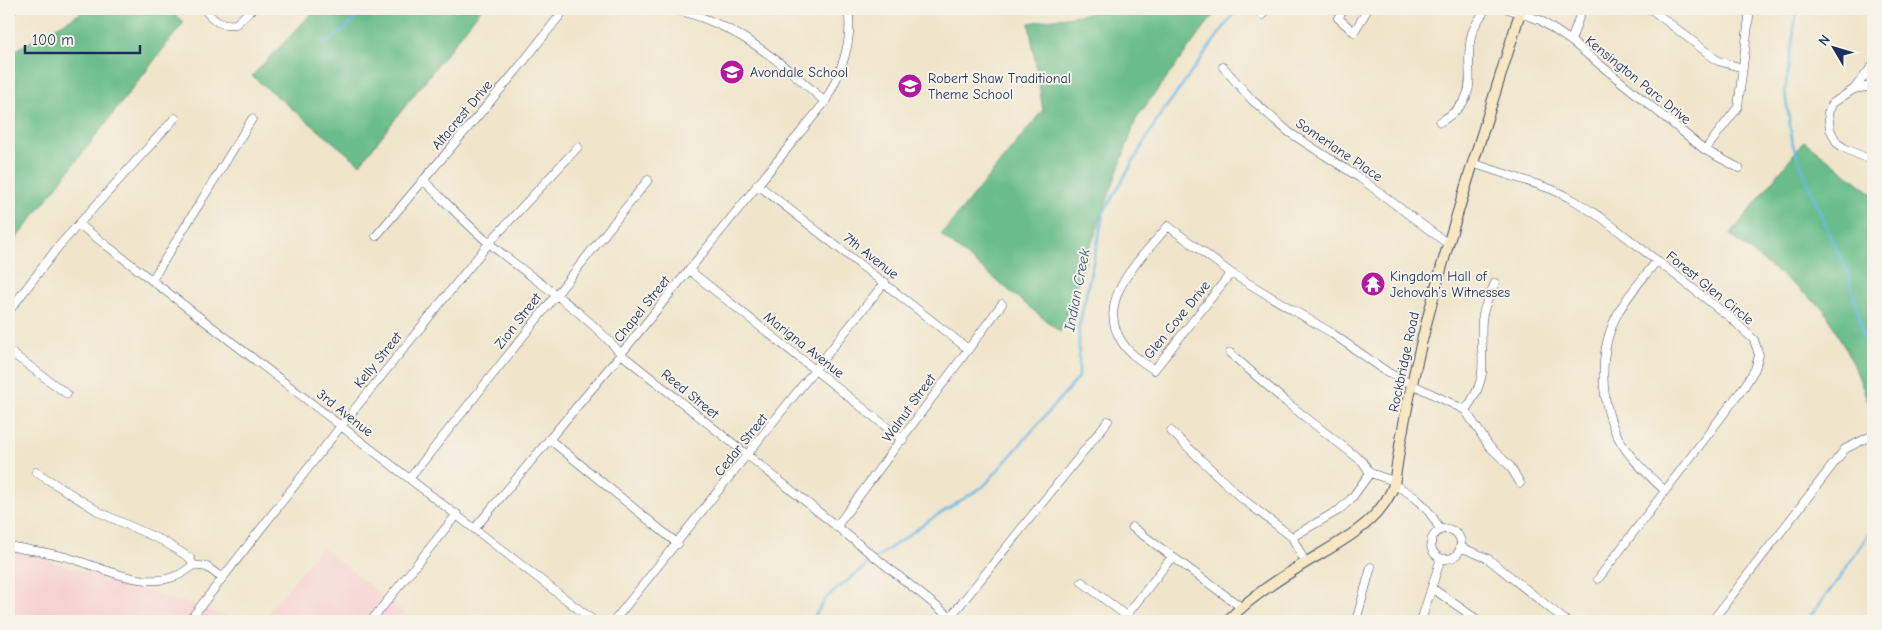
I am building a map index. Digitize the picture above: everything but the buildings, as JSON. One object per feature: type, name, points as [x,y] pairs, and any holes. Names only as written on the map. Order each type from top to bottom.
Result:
[{"type":"street","points":[[9,15],[13,9]]},
{"type":"street","points":[[204,9],[218,24],[236,24],[252,9]]},
{"type":"street","name":"Altacrest Drive","points":[[376,236],[516,71],[565,9]]},
{"type":"street","points":[[673,9],[721,24],[738,34],[781,64],[825,102]]},
{"type":"street","name":"Chapel Street","points":[[475,528],[621,354],[825,102],[844,64],[848,39],[848,9]]},
{"type":"street","points":[[1344,9],[1338,18],[1354,32],[1368,9]]},
{"type":"street","points":[[1440,122],[1457,111],[1466,97],[1471,76],[1470,50],[1472,33],[1486,9]]},
{"type":"street","name":"Kensington Parc Drive","points":[[1508,9],[1520,11],[1540,20],[1570,41],[1704,150],[1740,168]]},
{"type":"street","points":[[1570,41],[1582,9]]},
{"type":"street","points":[[1651,9],[1718,61],[1743,68]]},
{"type":"street","points":[[1704,150],[1738,107],[1750,9]]},
{"type":"street","name":"Rockbridge Road","points":[[1227,621],[1241,607],[1306,562],[1364,526],[1380,512],[1394,483],[1422,336],[1472,163],[1520,11]]},
{"type":"street","points":[[1873,65],[1854,89],[1833,103],[1828,113],[1830,129],[1837,143],[1873,161]]},
{"type":"street","name":"Somerlane Place","points":[[1223,68],[1252,100],[1290,133],[1360,178],[1448,244]]},
{"type":"street","points":[[1854,89],[1873,86]]},
{"type":"street","points":[[9,311],[33,278],[175,118]]},
{"type":"street","points":[[152,280],[252,119]]},
{"type":"street","name":"Kelly Street","points":[[189,621],[341,426],[489,243],[578,147]]},
{"type":"street","name":"Forest Glen Circle","points":[[1472,163],[1543,186],[1572,199],[1602,218],[1732,319],[1754,340],[1759,355],[1755,368],[1744,387],[1598,579]]},
{"type":"street","name":"Reed Street","points":[[423,180],[489,243],[555,294],[621,354],[948,619]]},
{"type":"street","name":"Zion Street","points":[[410,478],[555,294],[648,180]]},
{"type":"street","name":"7th Avenue","points":[[757,184],[968,349]]},
{"type":"street","name":"3rd Avenue","points":[[80,224],[594,621]]},
{"type":"street","name":"Glen Cove Drive","points":[[1231,273],[1154,370],[1122,343],[1117,334],[1112,314],[1116,294],[1168,226],[1231,273],[1330,332],[1389,373],[1466,410]]},
{"type":"street","points":[[1657,260],[1618,312],[1605,352],[1604,396],[1619,439],[1636,462],[1665,491]]},
{"type":"street","name":"Marigna Avenue","points":[[689,270],[903,440]]},
{"type":"street","name":"Cedar Street","points":[[614,621],[816,371],[884,282]]},
{"type":"street","points":[[1495,284],[1484,310],[1482,320],[1483,380],[1466,410],[1489,446],[1510,466],[1520,483]]},
{"type":"street","name":"Walnut Street","points":[[836,527],[903,440],[1002,304]]},
{"type":"street","points":[[9,351],[67,394]]},
{"type":"street","points":[[1230,353],[1286,402],[1363,462],[1370,473],[1394,483],[1418,498],[1433,516],[1440,530]]},
{"type":"street","points":[[948,619],[1108,421]]},
{"type":"street","points":[[1171,431],[1240,497],[1292,537],[1306,562]]},
{"type":"street","points":[[1712,621],[1845,450],[1873,435]]},
{"type":"street","points":[[550,439],[678,544]]},
{"type":"street","points":[[36,472],[101,513],[163,541],[190,558],[192,564]]},
{"type":"street","points":[[1292,537],[1338,510],[1351,499],[1370,473]]},
{"type":"street","points":[[371,621],[457,514]]},
{"type":"street","points":[[1132,526],[1241,607]]},
{"type":"street","points":[[1449,529],[1457,534],[1460,547],[1455,555],[1440,558],[1433,551],[1431,541],[1440,530],[1449,529]]},
{"type":"street","points":[[9,546],[63,556],[124,578],[158,579],[184,572],[192,564]]},
{"type":"street","points":[[1460,547],[1487,558],[1566,621]]},
{"type":"street","points":[[1126,616],[1172,557]]},
{"type":"street","points":[[1421,621],[1440,558]]},
{"type":"street","points":[[192,564],[207,567],[222,578]]},
{"type":"street","points":[[1356,621],[1372,567]]},
{"type":"street","points":[[1082,582],[1133,621]]},
{"type":"street","points":[[1432,588],[1479,621]]},
{"type":"shaded area","points":[[321,546],[414,621],[262,621]]},
{"type":"shaded area","points":[[9,549],[245,621],[9,621]]},
{"type":"green space","points":[[88,9],[167,9],[184,22],[9,248],[9,54]]},
{"type":"green space","points":[[316,9],[481,9],[360,164],[252,76]]},
{"type":"green space","points":[[1115,9],[1218,9],[1137,117],[1060,332],[941,235],[1043,110],[1029,23]]},
{"type":"green space","points":[[1804,141],[1873,194],[1873,399],[1868,401],[1853,363],[1824,309],[1730,235]]},
{"type":"waterway","points":[[325,44],[346,28],[365,9]]},
{"type":"waterway","name":"Indian Creek","points":[[815,615],[826,598],[868,564],[928,521],[984,486],[1079,377],[1079,327],[1104,212],[1159,117],[1237,9]]},
{"type":"waterway","points":[[1797,9],[1785,92],[1793,145],[1829,234],[1848,273],[1873,374]]},
{"type":"waterway","points":[[1806,621],[1838,580],[1873,528]]},
{"type":"place","name":"Avondale School","points":[[732,72]]},
{"type":"place","name":"Robert Shaw Traditional Theme School","points":[[910,86]]},
{"type":"place","name":"Kingdom Hall of Jehovah’s Witnesses","points":[[1373,284]]}]
